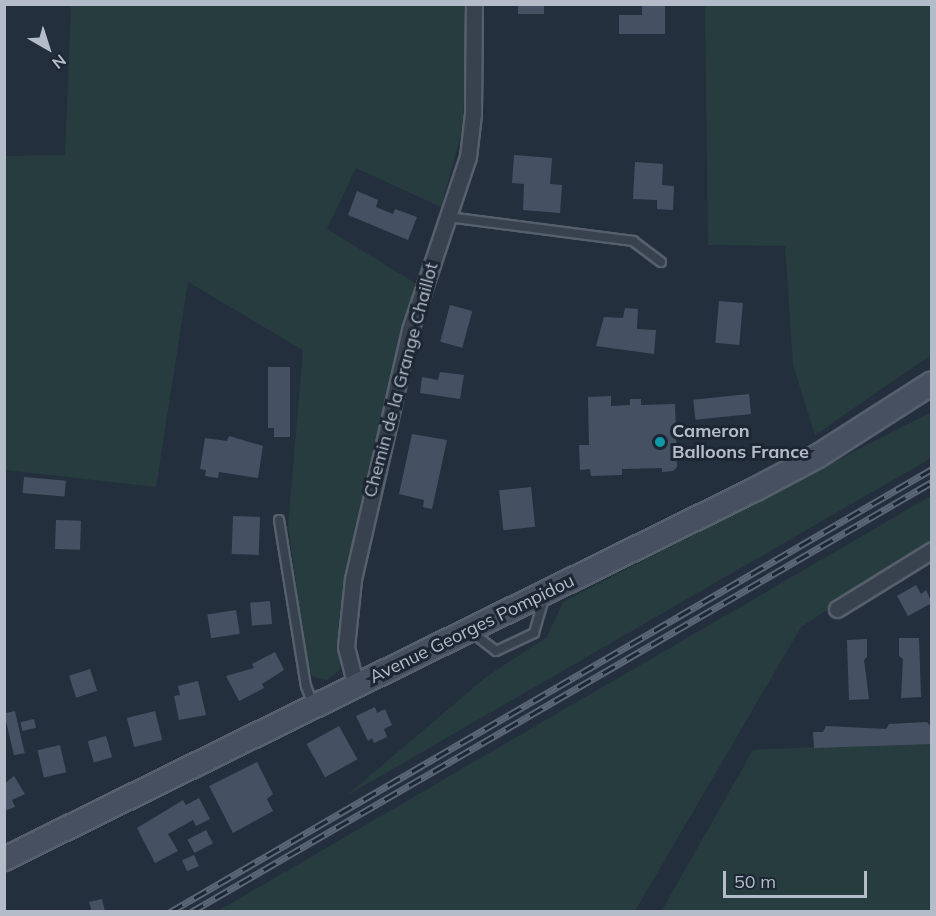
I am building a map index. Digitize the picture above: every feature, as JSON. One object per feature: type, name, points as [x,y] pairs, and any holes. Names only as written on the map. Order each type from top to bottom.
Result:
[{"type":"main road","name":"Avenue Georges Pompidou","points":[[4,859],[786,473],[932,383]]},
{"type":"street","name":"Chemin de la Grange Chaillot","points":[[356,686],[346,647],[352,579],[410,330],[426,272],[448,217],[471,135],[474,4]]},
{"type":"street","points":[[837,609],[932,550]]},
{"type":"lane","points":[[448,217],[633,240],[660,262]]},
{"type":"lane","points":[[279,520],[306,686],[314,706]]},
{"type":"lane","points":[[470,630],[496,651],[534,633],[545,593]]},
{"type":"green space","points":[[71,5],[468,5],[463,127],[441,207],[356,168],[327,229],[415,283],[349,570],[340,670],[327,680],[313,677],[308,669],[288,525],[303,350],[188,282],[156,487],[5,470],[4,156],[65,155]]},
{"type":"green space","points":[[705,5],[931,5],[931,355],[815,435],[793,365],[785,246],[708,245]]},
{"type":"green space","points":[[931,412],[931,458],[346,796],[486,677],[547,637],[563,602]]},
{"type":"green space","points":[[931,496],[931,542],[801,627],[635,911],[216,912]]},
{"type":"green space","points":[[931,742],[931,911],[661,912],[753,750]]},
{"type":"building","points":[[518,4],[544,4],[544,14],[518,14]]},
{"type":"building","points":[[642,4],[665,4],[665,34],[619,34],[619,15],[642,15]]},
{"type":"building","points":[[514,155],[552,158],[550,184],[562,185],[560,213],[523,210],[524,184],[512,183]]},
{"type":"building","points":[[635,162],[663,164],[662,185],[674,186],[673,210],[657,209],[657,200],[633,199]]},
{"type":"building","points":[[357,191],[378,200],[376,207],[393,214],[395,209],[417,217],[408,240],[348,215]]},
{"type":"building","points":[[719,301],[743,303],[739,345],[715,343]]},
{"type":"building","points":[[450,305],[472,311],[462,348],[440,342]]},
{"type":"building","points":[[625,308],[638,309],[637,329],[656,330],[654,354],[596,346],[604,317],[623,318]]},
{"type":"building","points":[[268,367],[290,367],[290,437],[274,437],[274,428],[268,428]]},
{"type":"building","points":[[440,372],[464,375],[460,399],[420,393],[422,377],[438,380]]},
{"type":"building","points":[[749,394],[751,414],[695,420],[693,400]]},
{"type":"building","points":[[611,396],[611,406],[630,405],[630,399],[641,399],[641,405],[675,404],[677,467],[673,471],[662,472],[662,468],[622,469],[622,475],[591,476],[590,469],[580,470],[579,445],[589,445],[588,397]]},
{"type":"building","points":[[412,434],[447,440],[432,509],[423,507],[424,500],[399,494]]},
{"type":"building","points":[[229,436],[263,446],[258,478],[219,472],[218,478],[205,476],[206,470],[200,469],[205,438],[227,441]]},
{"type":"building","points":[[24,477],[66,481],[64,497],[23,493]]},
{"type":"building","points":[[531,487],[535,527],[503,530],[499,490]]},
{"type":"building","points":[[233,516],[260,517],[259,555],[232,554]]},
{"type":"building","points":[[56,520],[81,521],[80,550],[55,549]]},
{"type":"building","points":[[916,585],[921,594],[926,590],[932,603],[908,616],[897,596]]},
{"type":"building","points":[[270,601],[272,624],[252,626],[250,603]]},
{"type":"building","points":[[236,610],[240,634],[211,638],[207,615]]},
{"type":"building","points":[[899,638],[919,638],[921,697],[901,698],[903,659],[899,656]]},
{"type":"building","points":[[867,639],[867,657],[864,660],[869,699],[849,700],[847,640]]},
{"type":"building","points":[[275,652],[284,670],[262,684],[264,688],[239,701],[226,676],[254,668],[252,664]]},
{"type":"building","points":[[90,669],[97,691],[76,698],[69,676]]},
{"type":"building","points":[[198,681],[206,715],[179,720],[174,696],[180,695],[178,686]]},
{"type":"building","points":[[375,707],[377,713],[385,709],[392,725],[384,729],[387,737],[374,743],[372,738],[368,741],[356,716]]},
{"type":"building","points":[[15,711],[25,753],[14,755],[4,713]]},
{"type":"building","points":[[155,711],[162,740],[134,747],[127,718]]},
{"type":"building","points":[[34,719],[36,728],[22,731],[20,722]]},
{"type":"building","points":[[927,722],[932,728],[932,744],[814,748],[813,732],[823,732],[826,726],[886,729],[889,724]]},
{"type":"building","points":[[339,726],[357,759],[325,777],[307,744]]},
{"type":"building","points":[[106,736],[112,757],[94,762],[88,741]]},
{"type":"building","points":[[60,745],[66,772],[44,777],[38,750]]},
{"type":"building","points":[[257,762],[273,794],[267,799],[273,811],[233,833],[209,786]]},
{"type":"building","points":[[14,776],[25,794],[12,800],[15,807],[4,811],[4,784]]},
{"type":"building","points":[[199,798],[210,819],[196,826],[193,820],[168,834],[178,851],[155,863],[137,828],[183,800],[186,805]]},
{"type":"building","points":[[206,830],[213,843],[195,853],[187,840]]},
{"type":"building","points":[[194,855],[199,866],[187,871],[182,860]]},
{"type":"building","points":[[102,899],[105,912],[92,912],[89,902]]},
{"type":"railway","points":[[170,912],[932,469]]},
{"type":"railway","points":[[191,912],[932,482]]},
{"type":"place","name":"Cameron Balloons France","points":[[660,442]]}]
